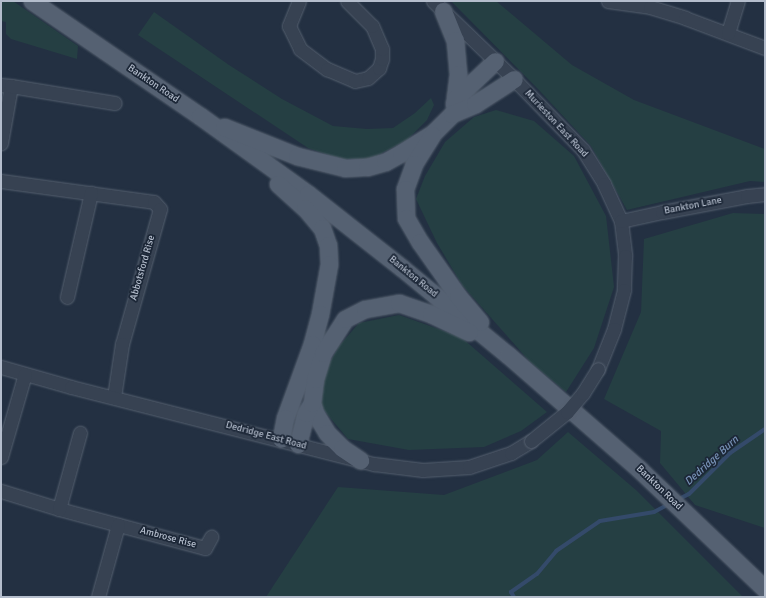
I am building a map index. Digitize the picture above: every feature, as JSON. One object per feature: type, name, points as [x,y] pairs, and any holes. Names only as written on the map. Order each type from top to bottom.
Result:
[{"type":"main road","name":"Bankton Road","points":[[32,1],[200,116],[224,135],[308,194],[402,268],[508,355],[639,469],[765,589]]},
{"type":"main road","points":[[438,6],[455,40],[458,74],[453,106]]},
{"type":"main road","points":[[495,61],[453,106],[433,133],[414,164],[405,189],[406,218],[420,242],[458,296],[508,355]]},
{"type":"main road","points":[[453,106],[475,104],[514,79]]},
{"type":"main road","points":[[200,116],[297,156],[345,168],[368,167],[385,162],[433,133]]},
{"type":"main road","points":[[224,135],[305,208],[322,228],[328,245],[330,264],[320,314],[312,344],[285,418],[281,439]]},
{"type":"main road","points":[[298,444],[306,413],[312,403],[315,379],[323,353],[345,319],[365,309],[399,303],[431,314],[490,341]]},
{"type":"main road","points":[[312,403],[318,418],[327,433],[342,448],[360,460]]},
{"type":"street","points":[[299,1],[290,26],[300,49],[326,69],[356,81],[368,78],[379,68],[382,59],[382,49],[372,26],[347,1]]},
{"type":"street","points":[[608,1],[650,7],[728,33],[765,48]]},
{"type":"street","points":[[728,33],[738,1]]},
{"type":"street","name":"Murieston East Road","points":[[438,6],[514,79],[582,150],[604,184],[621,221],[625,256],[624,290],[614,330],[598,368],[583,393],[552,426],[531,441]]},
{"type":"street","points":[[1,143],[6,86],[115,102]]},
{"type":"street","name":"Abbotsford Rise","points":[[1,180],[154,202],[160,209],[122,344],[114,397]]},
{"type":"street","points":[[67,297],[91,193]]},
{"type":"street","name":"Bankton Lane","points":[[621,221],[747,196],[765,194]]},
{"type":"street","name":"Dedridge East Road","points":[[1,368],[374,464],[423,470],[469,467],[511,453],[531,441]]},
{"type":"street","points":[[1,457],[25,374]]},
{"type":"street","points":[[60,509],[80,433]]},
{"type":"street","name":"Ambrose Rise","points":[[1,491],[60,509],[205,548],[211,537]]},
{"type":"street","points":[[98,597],[118,525]]},
{"type":"green space","points":[[1,1],[13,1],[78,46],[77,59],[11,39],[6,34],[6,22],[1,21]]},
{"type":"green space","points":[[451,1],[496,1],[572,65],[634,100],[765,149],[765,182],[750,181],[627,210],[591,146],[537,88]]},
{"type":"green space","points":[[154,12],[229,65],[282,99],[333,126],[367,129],[393,128],[415,113],[431,98],[434,105],[427,120],[407,140],[371,159],[340,159],[308,148],[138,35]]},
{"type":"green space","points":[[496,110],[534,121],[574,156],[606,216],[614,287],[594,348],[566,392],[530,362],[462,285],[437,243],[416,199],[425,176],[445,142],[474,117]]},
{"type":"green space","points":[[733,213],[765,214],[765,528],[695,505],[660,463],[661,431],[604,399],[641,312],[644,239]]},
{"type":"green space","points":[[399,315],[461,337],[547,412],[521,431],[484,447],[409,450],[348,439],[321,407],[324,372],[339,346],[359,323]]},
{"type":"green space","points":[[568,432],[636,490],[743,597],[266,597],[338,487],[444,495],[537,460]]},
{"type":"waterway","name":"Dedridge Burn","points":[[677,500],[689,494],[730,453],[765,429]]},
{"type":"waterway","name":"Dedridge Burn","points":[[514,597],[511,592],[537,574],[556,551],[600,521],[654,512],[669,504]]}]
